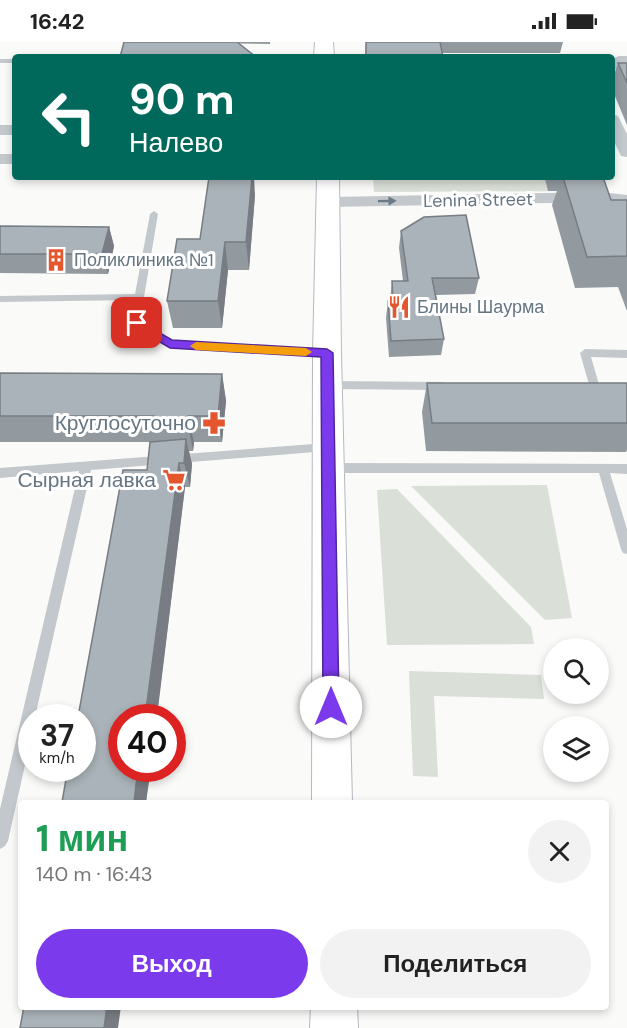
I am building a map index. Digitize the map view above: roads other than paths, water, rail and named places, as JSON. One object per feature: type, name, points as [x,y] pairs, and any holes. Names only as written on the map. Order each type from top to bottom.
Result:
[{"type":"street","points":[[615,126],[627,152]]},
{"type":"street","points":[[328,189],[327,385],[332,800]]},
{"type":"street","name":"Lenina Street","points":[[328,189],[601,197],[627,200]]},
{"type":"street","points":[[334,1010],[334,1028]]},
{"type":"lane","points":[[154,214],[139,297],[137,323],[170,344],[327,353]]},
{"type":"lane","points":[[0,299],[139,297]]},
{"type":"lane","points":[[583,388],[600,388],[585,353],[627,354]]},
{"type":"lane","points":[[327,385],[451,386]]},
{"type":"lane","points":[[0,473],[86,466],[328,458],[627,469]]},
{"type":"lane","points":[[0,841],[86,466]]},
{"type":"lane","points":[[603,469],[627,549]]},
{"type":"place","name":"Поликлиника №1","points":[[56,260]]},
{"type":"place","name":"Блины Шаурма","points":[[399,307]]},
{"type":"place","name":"Круглосуточно","points":[[214,423]]},
{"type":"place","name":"Сырная лавка","points":[[174,480]]}]
